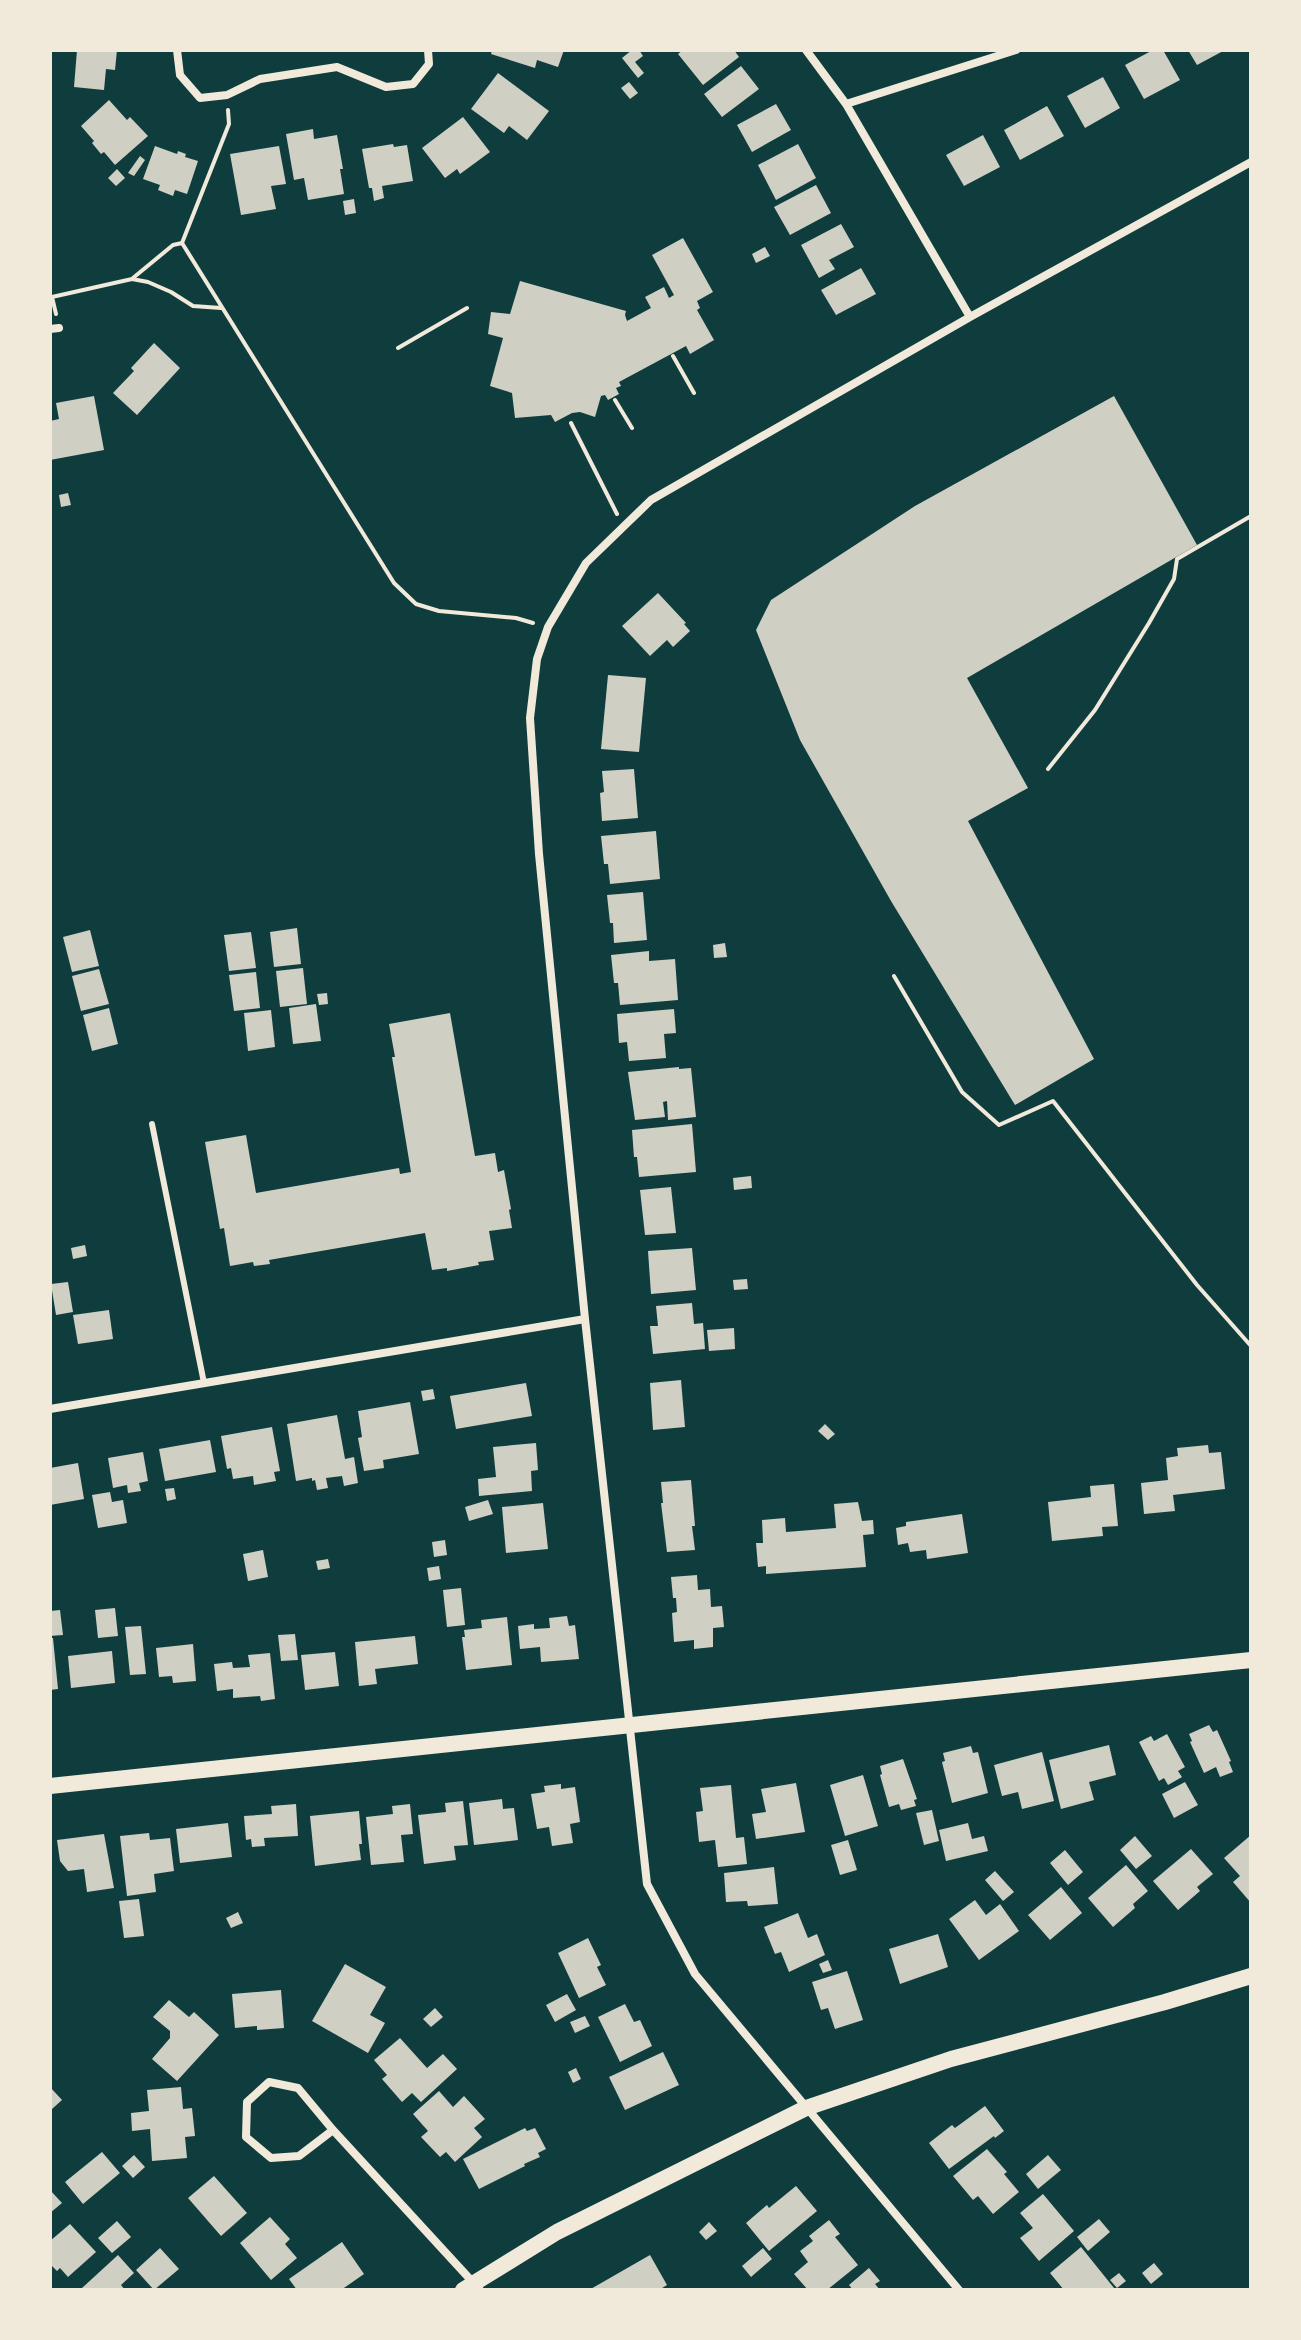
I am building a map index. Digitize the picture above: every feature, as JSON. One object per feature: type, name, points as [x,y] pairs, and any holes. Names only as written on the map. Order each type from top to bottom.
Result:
[{"type":"main road","points":[[50,1786],[1251,1660]]},
{"type":"main road","points":[[472,2287],[557,2232],[806,2108],[951,2059],[1251,1976]]},
{"type":"street","points":[[177,50],[180,75],[200,98],[227,95],[260,79],[337,67],[386,87],[413,84],[429,64],[428,50]]},
{"type":"street","points":[[806,50],[846,104],[970,317]]},
{"type":"street","points":[[846,104],[1016,50]]},
{"type":"street","points":[[959,2290],[695,1974],[647,1884],[585,1319],[539,854],[530,718],[537,659],[548,627],[586,563],[651,500],[970,317],[1251,162]]},
{"type":"street","points":[[50,1409],[585,1319]]},
{"type":"street","points":[[333,2130],[299,2156],[271,2158],[246,2137],[247,2102],[269,2082],[298,2088],[472,2287]]},
{"type":"lane","points":[[152,1124],[204,1383]]},
{"type":"path","points":[[182,243],[229,124],[227,95]]},
{"type":"path","points":[[132,279],[173,245],[182,243]]},
{"type":"path","points":[[182,243],[394,583],[416,604],[439,611],[516,618],[548,627]]},
{"type":"path","points":[[54,328],[52,297],[132,279],[171,292],[193,306],[223,308]]},
{"type":"path","points":[[398,348],[467,308]]},
{"type":"path","points":[[673,356],[694,393]]},
{"type":"path","points":[[615,400],[632,428]]},
{"type":"path","points":[[571,423],[624,526]]},
{"type":"path","points":[[1048,769],[1095,710],[1149,623],[1174,579],[1177,559],[1251,516]]},
{"type":"path","points":[[894,976],[962,1092],[999,1125],[1053,1101],[1197,1285],[1251,1346]]},
{"type":"building","points":[[77,50],[117,50],[115,70],[106,69],[104,90],[74,87]]},
{"type":"building","points":[[492,50],[564,50],[558,67],[537,60],[535,68],[491,54]]},
{"type":"building","points":[[632,50],[639,50],[643,56],[635,62],[644,73],[638,78],[622,58]]},
{"type":"building","points":[[683,50],[734,50],[739,57],[703,85],[678,54]]},
{"type":"building","points":[[1153,50],[1163,50],[1180,80],[1144,99],[1125,65]]},
{"type":"building","points":[[1188,50],[1225,50],[1197,65]]},
{"type":"building","points":[[741,66],[759,89],[722,117],[704,94]]},
{"type":"building","points":[[498,73],[549,111],[527,140],[509,126],[504,133],[471,109]]},
{"type":"building","points":[[1103,77],[1120,108],[1085,128],[1067,96]]},
{"type":"building","points":[[629,82],[638,93],[630,99],[621,88]]},
{"type":"building","points":[[109,100],[127,120],[130,117],[148,136],[115,165],[104,152],[101,154],[81,126]]},
{"type":"building","points":[[776,104],[791,130],[752,152],[737,125]]},
{"type":"building","points":[[1047,106],[1064,136],[1020,160],[1004,130]]},
{"type":"building","points":[[463,117],[490,152],[460,174],[457,169],[445,178],[422,148]]},
{"type":"building","points":[[313,129],[314,139],[337,135],[344,194],[308,200],[304,178],[294,180],[286,134]]},
{"type":"building","points":[[983,135],[1000,167],[964,186],[946,155]]},
{"type":"building","points":[[393,144],[394,147],[407,145],[413,181],[382,186],[384,198],[374,201],[362,149]]},
{"type":"building","points":[[798,144],[816,178],[776,200],[758,165]]},
{"type":"building","points":[[155,146],[177,154],[178,151],[198,161],[187,194],[175,190],[173,196],[158,190],[160,185],[143,179]]},
{"type":"building","points":[[279,146],[286,184],[271,186],[276,209],[241,215],[230,154]]},
{"type":"building","points":[[140,156],[145,160],[134,176],[128,173]]},
{"type":"building","points":[[117,169],[125,178],[116,186],[108,178]]},
{"type":"building","points":[[816,185],[831,213],[790,235],[774,207]]},
{"type":"building","points":[[354,199],[356,213],[345,215],[343,201]]},
{"type":"building","points":[[841,224],[854,247],[829,260],[835,269],[819,278],[801,245]]},
{"type":"building","points":[[683,238],[713,292],[697,301],[700,308],[697,310],[714,340],[690,354],[686,346],[619,382],[621,386],[616,388],[619,394],[608,400],[605,395],[601,396],[595,417],[580,412],[555,422],[551,415],[515,418],[512,393],[490,386],[503,338],[488,334],[491,312],[510,314],[520,281],[626,311],[627,321],[651,308],[645,297],[664,287],[669,298],[674,295],[652,255]]},
{"type":"building","points":[[765,247],[770,256],[756,263],[752,254]]},
{"type":"building","points":[[861,268],[876,294],[836,315],[821,290]]},
{"type":"building","points":[[154,343],[180,368],[137,415],[113,393]]},
{"type":"building","points":[[94,396],[104,450],[50,460],[50,421],[59,419],[56,403]]},
{"type":"building","points":[[1114,396],[1197,545],[967,678],[1028,788],[968,821],[1094,1059],[1015,1105],[891,901],[800,740],[756,630],[771,600],[915,506]]},
{"type":"building","points":[[68,493],[71,505],[61,507],[59,495]]},
{"type":"building","points":[[658,593],[690,631],[673,647],[667,640],[650,656],[622,626]]},
{"type":"building","points":[[608,675],[646,678],[639,752],[601,749]]},
{"type":"building","points":[[634,769],[638,818],[602,821],[602,771]]},
{"type":"building","points":[[656,831],[660,879],[610,884],[601,836]]},
{"type":"building","points":[[643,892],[647,940],[614,943],[607,895]]},
{"type":"building","points":[[297,928],[301,964],[274,967],[270,932]]},
{"type":"building","points":[[90,930],[99,966],[72,972],[63,937]]},
{"type":"building","points":[[251,932],[256,968],[229,971],[224,935]]},
{"type":"building","points":[[725,943],[727,957],[714,958],[713,945]]},
{"type":"building","points":[[649,951],[649,961],[675,959],[678,1000],[620,1005],[611,955]]},
{"type":"building","points":[[303,968],[307,1004],[280,1007],[276,971]]},
{"type":"building","points":[[99,969],[109,1004],[81,1011],[72,976]]},
{"type":"building","points":[[256,972],[260,1008],[234,1011],[229,975]]},
{"type":"building","points":[[327,993],[328,1004],[319,1005],[317,994]]},
{"type":"building","points":[[316,1004],[321,1041],[293,1044],[289,1008]]},
{"type":"building","points":[[109,1008],[118,1044],[92,1051],[83,1015]]},
{"type":"building","points":[[674,1009],[676,1033],[664,1034],[666,1058],[629,1061],[627,1042],[619,1043],[617,1014]]},
{"type":"building","points":[[271,1010],[275,1047],[248,1051],[244,1013]]},
{"type":"building","points":[[450,1013],[475,1156],[495,1153],[498,1172],[504,1170],[511,1209],[512,1228],[489,1231],[494,1260],[447,1271],[447,1268],[432,1270],[425,1233],[269,1260],[270,1264],[254,1266],[253,1262],[230,1266],[224,1228],[220,1229],[205,1142],[246,1135],[256,1193],[399,1168],[400,1174],[411,1172],[389,1024]]},
{"type":"building","points":[[691,1068],[696,1117],[668,1120],[667,1101],[663,1102],[665,1117],[635,1120],[628,1072]]},
{"type":"building","points":[[692,1124],[696,1172],[639,1177],[632,1130]]},
{"type":"building","points":[[751,1176],[752,1188],[734,1190],[733,1178]]},
{"type":"building","points":[[671,1187],[676,1233],[645,1235],[640,1190]]},
{"type":"building","points":[[85,1245],[87,1256],[73,1259],[71,1248]]},
{"type":"building","points":[[692,1248],[696,1290],[651,1294],[648,1251]]},
{"type":"building","points":[[747,1279],[748,1289],[734,1290],[733,1280]]},
{"type":"building","points":[[68,1282],[73,1312],[56,1315],[51,1284]]},
{"type":"building","points":[[692,1303],[694,1324],[703,1323],[705,1349],[653,1354],[650,1326],[658,1326],[656,1306]]},
{"type":"building","points":[[109,1310],[113,1339],[78,1344],[73,1315]]},
{"type":"building","points":[[734,1328],[735,1349],[709,1351],[707,1330]]},
{"type":"building","points":[[681,1380],[685,1427],[653,1430],[650,1383]]},
{"type":"building","points":[[526,1383],[532,1416],[456,1429],[450,1396]]},
{"type":"building","points":[[433,1389],[435,1399],[423,1401],[421,1391]]},
{"type":"building","points":[[410,1402],[419,1454],[383,1460],[384,1468],[364,1471],[358,1438],[362,1437],[358,1411]]},
{"type":"building","points":[[337,1415],[345,1459],[354,1457],[358,1483],[344,1486],[342,1476],[326,1478],[328,1488],[317,1490],[312,1478],[296,1481],[287,1424]]},
{"type":"building","points":[[825,1424],[835,1434],[828,1440],[818,1431]]},
{"type":"building","points":[[272,1427],[280,1471],[274,1472],[276,1481],[254,1485],[253,1476],[233,1479],[231,1468],[227,1469],[221,1436]]},
{"type":"building","points":[[210,1440],[216,1472],[165,1481],[159,1449]]},
{"type":"building","points":[[536,1443],[538,1470],[531,1471],[532,1491],[479,1496],[478,1479],[496,1477],[493,1447]]},
{"type":"building","points":[[1208,1445],[1209,1453],[1221,1452],[1225,1489],[1173,1495],[1175,1511],[1144,1514],[1141,1483],[1168,1480],[1166,1458],[1178,1456],[1177,1448]]},
{"type":"building","points":[[143,1452],[148,1481],[139,1483],[141,1491],[128,1493],[127,1485],[113,1488],[108,1458]]},
{"type":"building","points":[[78,1463],[84,1499],[50,1505],[50,1468]]},
{"type":"building","points":[[691,1480],[695,1550],[667,1552],[661,1482]]},
{"type":"building","points":[[1114,1484],[1118,1526],[1102,1527],[1103,1536],[1052,1541],[1048,1502],[1091,1497],[1090,1486]]},
{"type":"building","points":[[174,1488],[176,1499],[167,1501],[165,1489]]},
{"type":"building","points":[[110,1492],[112,1502],[123,1500],[127,1523],[98,1528],[92,1495]]},
{"type":"building","points":[[488,1500],[493,1514],[469,1521],[465,1507]]},
{"type":"building","points":[[858,1502],[862,1521],[873,1520],[874,1534],[863,1535],[866,1567],[766,1574],[766,1566],[758,1567],[756,1543],[763,1543],[762,1520],[785,1518],[786,1532],[836,1528],[834,1504]]},
{"type":"building","points":[[543,1503],[548,1549],[506,1553],[502,1507]]},
{"type":"building","points":[[962,1514],[968,1553],[927,1559],[926,1550],[910,1552],[908,1543],[898,1545],[896,1528],[906,1526],[906,1522]]},
{"type":"building","points":[[445,1540],[447,1555],[434,1557],[432,1542]]},
{"type":"building","points":[[263,1550],[268,1577],[248,1581],[243,1554]]},
{"type":"building","points":[[328,1559],[330,1568],[318,1570],[316,1561]]},
{"type":"building","points":[[439,1566],[441,1579],[429,1581],[427,1568]]},
{"type":"building","points":[[697,1575],[698,1590],[710,1589],[711,1607],[722,1606],[724,1627],[713,1628],[713,1647],[694,1649],[694,1640],[674,1642],[672,1613],[677,1612],[671,1577]]},
{"type":"building","points":[[461,1588],[465,1625],[447,1627],[443,1590]]},
{"type":"building","points":[[115,1608],[118,1636],[98,1638],[95,1610]]},
{"type":"building","points":[[60,1610],[63,1635],[50,1636],[50,1611]]},
{"type":"building","points":[[567,1616],[569,1626],[575,1625],[579,1659],[541,1662],[540,1647],[520,1649],[518,1626],[534,1624],[534,1629],[550,1628],[549,1618]]},
{"type":"building","points":[[507,1617],[512,1665],[466,1670],[464,1630],[482,1628],[481,1620]]},
{"type":"building","points":[[141,1626],[146,1674],[130,1675],[125,1627]]},
{"type":"building","points":[[295,1634],[298,1660],[281,1661],[278,1635]]},
{"type":"building","points":[[415,1636],[418,1664],[375,1669],[377,1684],[359,1686],[355,1642]]},
{"type":"building","points":[[50,1638],[53,1638],[58,1689],[50,1690]]},
{"type":"building","points":[[193,1644],[196,1681],[173,1683],[172,1676],[159,1677],[156,1648]]},
{"type":"building","points":[[112,1651],[115,1683],[71,1688],[68,1656]]},
{"type":"building","points":[[335,1652],[339,1686],[305,1690],[301,1655]]},
{"type":"building","points":[[270,1653],[275,1699],[261,1701],[260,1696],[233,1698],[233,1689],[217,1691],[214,1664],[232,1662],[233,1668],[250,1667],[248,1655]]},
{"type":"building","points":[[1209,1725],[1213,1732],[1217,1730],[1231,1761],[1233,1772],[1220,1777],[1216,1767],[1204,1773],[1190,1742],[1189,1734]]},
{"type":"building","points":[[1167,1734],[1185,1767],[1178,1771],[1182,1777],[1168,1785],[1164,1778],[1159,1781],[1139,1742],[1151,1736],[1154,1741]]},
{"type":"building","points":[[1109,1745],[1116,1775],[1089,1782],[1094,1800],[1061,1809],[1049,1760]]},
{"type":"building","points":[[971,1746],[973,1753],[978,1752],[988,1793],[952,1803],[942,1762],[945,1761],[943,1753]]},
{"type":"building","points":[[1042,1752],[1054,1801],[1022,1809],[1018,1792],[1002,1796],[994,1765]]},
{"type":"building","points":[[903,1759],[917,1799],[914,1800],[916,1806],[901,1810],[899,1804],[889,1807],[880,1766]]},
{"type":"building","points":[[863,1775],[878,1826],[845,1836],[830,1785]]},
{"type":"building","points":[[1185,1782],[1198,1805],[1174,1818],[1162,1794]]},
{"type":"building","points":[[796,1783],[805,1832],[756,1839],[752,1814],[766,1812],[761,1789]]},
{"type":"building","points":[[561,1784],[561,1789],[575,1787],[580,1822],[570,1824],[573,1843],[552,1846],[549,1827],[537,1829],[531,1794],[545,1792],[544,1786]]},
{"type":"building","points":[[731,1785],[736,1838],[744,1837],[747,1864],[718,1867],[715,1840],[699,1842],[696,1812],[703,1811],[700,1788]]},
{"type":"building","points":[[502,1799],[503,1809],[514,1808],[518,1840],[474,1845],[469,1803]]},
{"type":"building","points":[[463,1801],[468,1845],[454,1846],[456,1860],[424,1864],[418,1815],[446,1812],[445,1803]]},
{"type":"building","points":[[296,1804],[298,1836],[264,1838],[265,1846],[252,1847],[251,1839],[246,1840],[244,1816],[272,1814],[271,1806]]},
{"type":"building","points":[[410,1804],[413,1834],[401,1835],[404,1862],[371,1865],[366,1817],[393,1814],[392,1806]]},
{"type":"building","points":[[932,1810],[939,1841],[924,1845],[916,1813]]},
{"type":"building","points":[[359,1811],[361,1860],[315,1866],[310,1816]]},
{"type":"building","points":[[228,1823],[232,1857],[180,1863],[176,1829]]},
{"type":"building","points":[[968,1823],[972,1839],[984,1836],[988,1851],[946,1861],[939,1830]]},
{"type":"building","points":[[149,1833],[150,1840],[170,1838],[174,1871],[154,1874],[156,1892],[127,1896],[120,1836]]},
{"type":"building","points":[[104,1834],[114,1888],[87,1892],[84,1869],[68,1871],[60,1861],[57,1840]]},
{"type":"building","points":[[1251,1835],[1251,1903],[1233,1882],[1240,1876],[1224,1858]]},
{"type":"building","points":[[1135,1836],[1152,1856],[1136,1869],[1120,1850]]},
{"type":"building","points":[[848,1840],[857,1870],[840,1875],[831,1845]]},
{"type":"building","points":[[1191,1849],[1213,1874],[1197,1887],[1200,1891],[1178,1910],[1153,1881]]},
{"type":"building","points":[[1065,1850],[1083,1872],[1068,1885],[1050,1863]]},
{"type":"building","points":[[1126,1865],[1148,1891],[1133,1904],[1135,1908],[1113,1927],[1088,1898]]},
{"type":"building","points":[[774,1867],[778,1904],[748,1906],[747,1901],[726,1902],[724,1873]]},
{"type":"building","points":[[995,1871],[1014,1892],[1003,1901],[985,1880]]},
{"type":"building","points":[[1061,1887],[1082,1913],[1050,1940],[1028,1915]]},
{"type":"building","points":[[139,1899],[144,1936],[124,1938],[119,1901]]},
{"type":"building","points":[[975,1900],[986,1915],[1000,1904],[1019,1931],[979,1960],[949,1919]]},
{"type":"building","points":[[238,1912],[243,1923],[231,1928],[226,1918]]},
{"type":"building","points":[[798,1913],[808,1938],[817,1934],[825,1955],[789,1972],[781,1952],[775,1954],[764,1927]]},
{"type":"building","points":[[938,1934],[948,1967],[900,1984],[889,1949]]},
{"type":"building","points":[[588,1938],[601,1965],[597,1967],[606,1985],[579,1998],[558,1953]]},
{"type":"building","points":[[828,1960],[832,1970],[823,1973],[819,1964]]},
{"type":"building","points":[[345,1964],[386,1987],[370,2015],[385,2023],[368,2053],[312,2021]]},
{"type":"building","points":[[847,1971],[863,2020],[835,2029],[828,2008],[821,2010],[812,1982]]},
{"type":"building","points":[[281,1990],[284,2028],[235,2028],[232,1994]]},
{"type":"building","points":[[567,1994],[576,2010],[555,2022],[546,2005]]},
{"type":"building","points":[[169,2000],[189,2017],[194,2012],[219,2035],[177,2081],[152,2059],[170,2038],[170,2031],[153,2017]]},
{"type":"building","points":[[625,2004],[634,2022],[640,2020],[652,2046],[620,2062],[598,2017]]},
{"type":"building","points":[[435,2008],[443,2017],[431,2027],[423,2019]]},
{"type":"building","points":[[585,2016],[590,2026],[575,2033],[570,2022]]},
{"type":"building","points":[[400,2038],[427,2068],[443,2054],[457,2069],[421,2102],[412,2093],[402,2102],[382,2079],[387,2075],[374,2060]]},
{"type":"building","points":[[663,2052],[679,2085],[625,2110],[609,2077]]},
{"type":"building","points":[[576,2068],[581,2079],[573,2083],[568,2072]]},
{"type":"building","points":[[50,2087],[62,2100],[52,2109],[50,2107]]},
{"type":"building","points":[[181,2087],[183,2109],[192,2108],[195,2136],[185,2137],[187,2158],[152,2161],[150,2129],[132,2131],[131,2113],[149,2111],[147,2090]]},
{"type":"building","points":[[439,2091],[453,2107],[464,2096],[485,2119],[474,2128],[482,2137],[455,2162],[446,2152],[440,2157],[421,2137],[428,2131],[413,2114]]},
{"type":"building","points":[[985,2106],[1004,2131],[949,2169],[929,2143]]},
{"type":"building","points":[[525,2128],[527,2131],[535,2128],[546,2149],[538,2153],[540,2157],[479,2189],[463,2159]]},
{"type":"building","points":[[987,2149],[1019,2192],[993,2214],[978,2196],[973,2200],[953,2176]]},
{"type":"building","points":[[102,2152],[120,2173],[83,2204],[65,2182]]},
{"type":"building","points":[[134,2155],[145,2167],[133,2178],[122,2166]]},
{"type":"building","points":[[1048,2155],[1061,2170],[1038,2189],[1026,2174]]},
{"type":"building","points":[[214,2176],[247,2213],[221,2236],[188,2198]]},
{"type":"building","points":[[796,2186],[817,2211],[769,2251],[746,2223]]},
{"type":"building","points":[[50,2190],[62,2203],[50,2213]]},
{"type":"building","points":[[1043,2194],[1074,2231],[1039,2261],[1020,2238],[1033,2228],[1020,2213]]},
{"type":"building","points":[[270,2217],[290,2239],[285,2244],[297,2258],[271,2280],[240,2243]]},
{"type":"building","points":[[1099,2219],[1110,2232],[1088,2251],[1077,2237]]},
{"type":"building","points":[[829,2220],[840,2234],[835,2237],[858,2265],[827,2290],[808,2290],[794,2274],[808,2262],[800,2251],[813,2241],[809,2236]]},
{"type":"building","points":[[117,2221],[131,2237],[112,2253],[98,2238]]},
{"type":"building","points":[[709,2222],[717,2231],[706,2240],[699,2232]]},
{"type":"building","points":[[70,2224],[96,2252],[68,2277],[60,2268],[57,2271],[50,2264],[50,2241]]},
{"type":"building","points":[[342,2242],[364,2274],[341,2290],[297,2290],[289,2279]]},
{"type":"building","points":[[1081,2247],[1114,2288],[1112,2290],[1064,2290],[1050,2273]]},
{"type":"building","points":[[160,2248],[179,2269],[154,2290],[136,2270]]},
{"type":"building","points":[[763,2248],[772,2259],[751,2277],[742,2266]]},
{"type":"building","points":[[118,2255],[134,2273],[121,2285],[125,2290],[83,2290],[82,2288]]},
{"type":"building","points":[[650,2255],[667,2285],[659,2290],[589,2290]]},
{"type":"building","points":[[1154,2263],[1163,2274],[1151,2284],[1142,2273]]},
{"type":"building","points":[[869,2268],[880,2281],[875,2284],[880,2290],[853,2290],[849,2285]]},
{"type":"building","points":[[1119,2273],[1126,2281],[1117,2288],[1110,2280]]}]
